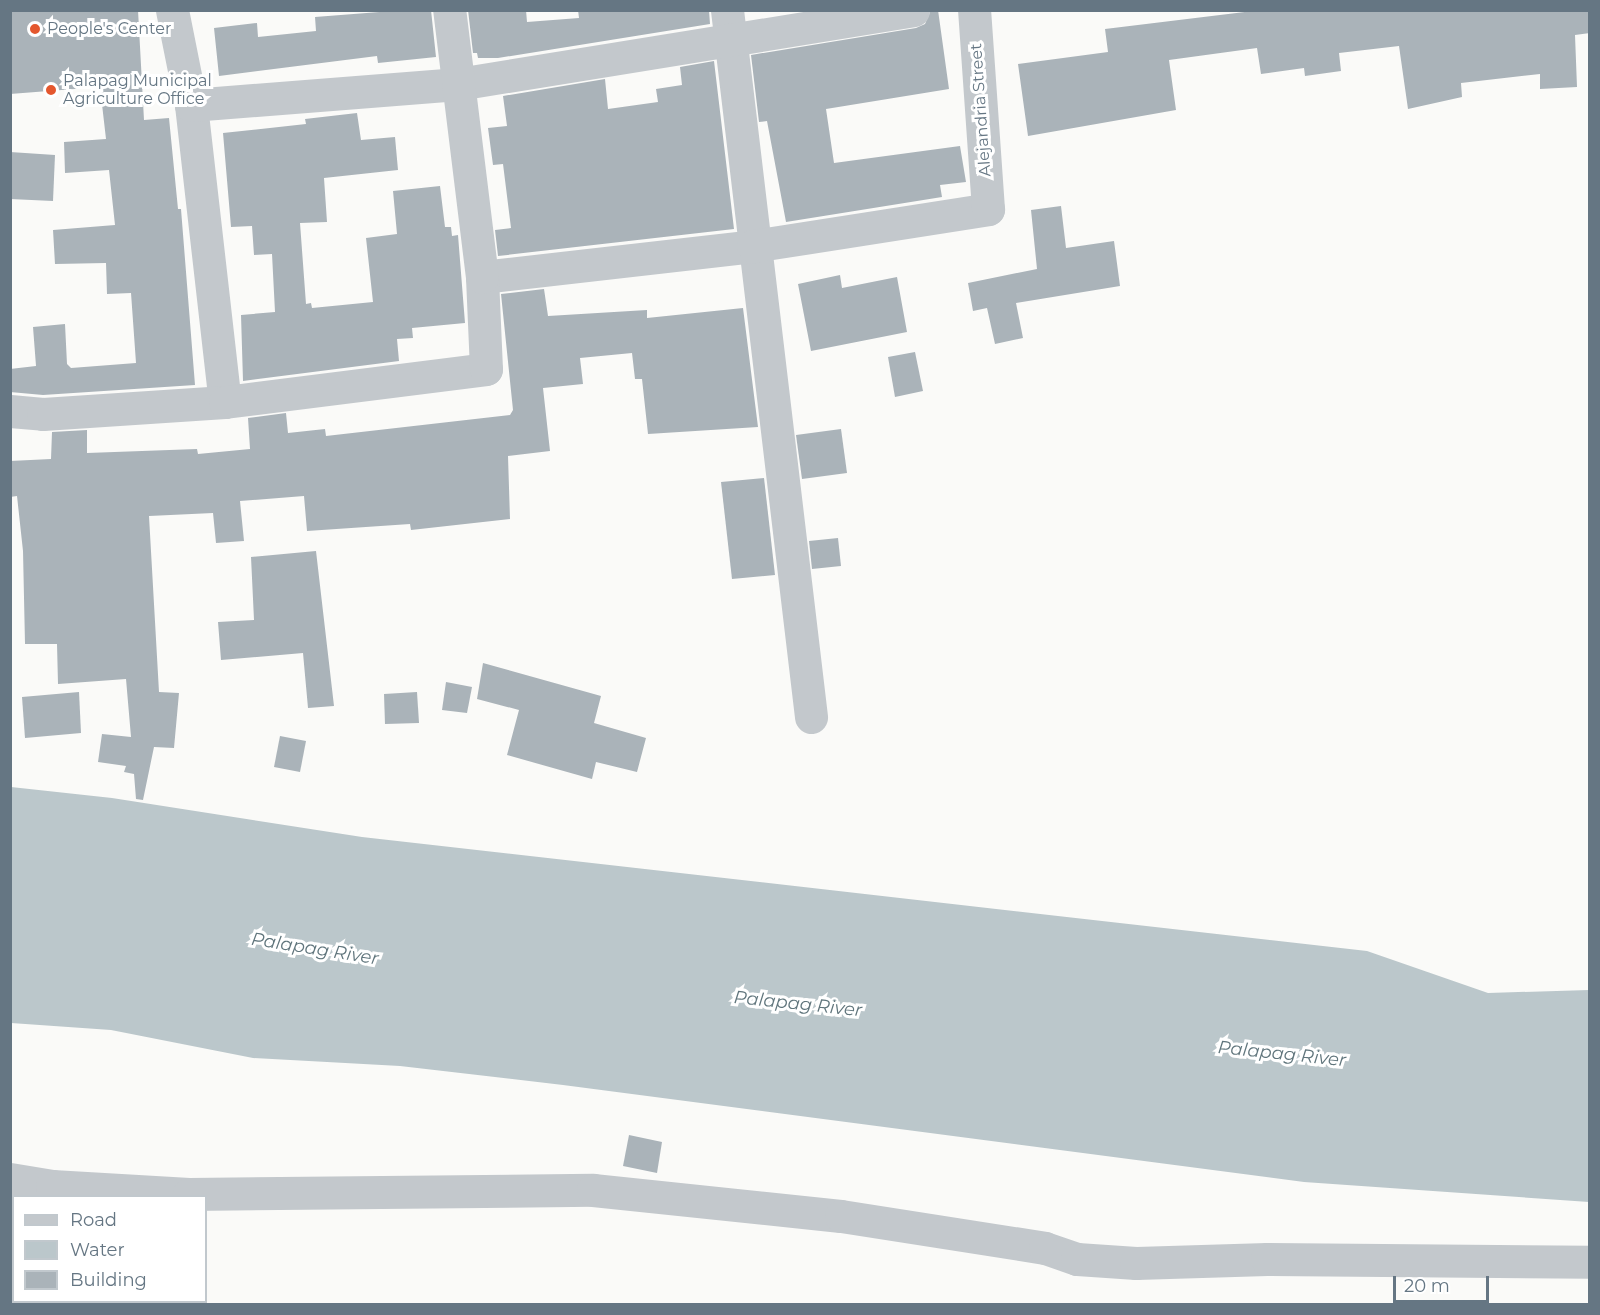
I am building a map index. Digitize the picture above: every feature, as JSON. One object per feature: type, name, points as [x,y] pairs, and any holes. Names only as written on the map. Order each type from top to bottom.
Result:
[{"type":"street","points":[[172,10],[191,105],[225,402]]},
{"type":"street","points":[[10,411],[43,414],[225,402],[486,369],[482,277],[449,10]]},
{"type":"street","points":[[191,105],[458,84],[729,24],[914,10]]},
{"type":"street","name":"Alejandria Street","points":[[753,246],[988,209],[974,10]]},
{"type":"street","points":[[729,24],[753,246],[811,717]]},
{"type":"street","points":[[482,277],[753,246]]},
{"type":"street","points":[[10,1179],[52,1186],[189,1194],[593,1190],[841,1216],[1045,1248],[1077,1259],[1136,1263],[1267,1259],[1590,1262]]},
{"type":"water","name":"Palapag River","points":[[11,787],[112,798],[362,837],[1367,951],[1488,993],[1589,990],[1589,1202],[1304,1182],[563,1085],[400,1066],[253,1058],[111,1030],[11,1023]]},
{"type":"building","points":[[10,10],[138,10],[144,120],[169,118],[178,209],[181,209],[195,385],[43,395],[10,392],[10,369],[36,366],[33,327],[65,324],[67,364],[71,368],[136,363],[131,293],[107,294],[106,263],[55,264],[53,230],[115,225],[109,170],[65,173],[64,142],[106,139],[100,87],[10,94]]},
{"type":"building","points":[[431,10],[436,57],[378,63],[377,56],[219,76],[214,28],[257,23],[258,37],[316,31],[315,17]]},
{"type":"building","points":[[468,10],[526,10],[527,22],[579,18],[578,10],[709,10],[710,24],[498,58],[478,58],[477,53],[473,53]]},
{"type":"building","points":[[931,10],[938,10],[949,89],[826,109],[834,163],[960,146],[966,182],[940,185],[942,197],[786,222],[767,121],[759,122],[751,55],[916,28],[925,24]]},
{"type":"building","points":[[1261,10],[1590,10],[1590,33],[1575,35],[1577,87],[1540,89],[1540,74],[1461,83],[1462,97],[1408,109],[1399,46],[1339,53],[1341,71],[1305,76],[1304,68],[1261,74],[1257,48],[1169,60],[1176,110],[1028,136],[1018,64],[1108,52],[1105,29]]},
{"type":"building","points":[[714,61],[734,229],[498,256],[495,230],[511,228],[503,164],[493,165],[488,128],[507,126],[503,96],[605,79],[608,109],[658,102],[656,89],[682,85],[680,67]]},
{"type":"building","points":[[357,113],[361,140],[395,137],[398,170],[324,178],[327,222],[300,223],[306,304],[311,303],[312,308],[373,302],[366,238],[397,234],[393,191],[440,186],[445,227],[451,227],[452,236],[458,235],[465,323],[412,328],[413,338],[397,339],[399,361],[243,381],[241,315],[275,312],[272,254],[254,255],[252,226],[231,227],[223,133],[306,124],[305,119]]},
{"type":"building","points":[[10,152],[55,155],[53,201],[10,199]]},
{"type":"building","points":[[1061,206],[1066,248],[1114,241],[1120,286],[1016,303],[1023,338],[995,344],[987,308],[973,311],[968,283],[1037,269],[1031,210]]},
{"type":"building","points":[[840,275],[842,288],[897,277],[907,332],[811,351],[798,284]]},
{"type":"building","points":[[544,289],[548,316],[647,310],[647,318],[743,308],[758,427],[648,434],[642,379],[635,379],[632,353],[580,358],[583,384],[543,388],[550,451],[508,456],[510,519],[411,530],[410,524],[307,531],[304,496],[240,501],[244,541],[216,543],[213,513],[149,516],[159,692],[179,693],[174,748],[154,747],[143,800],[136,799],[134,774],[124,772],[126,766],[98,762],[102,734],[131,737],[126,679],[58,684],[57,644],[25,644],[23,551],[17,496],[10,497],[10,461],[51,459],[52,432],[87,430],[87,453],[197,449],[198,454],[250,449],[248,418],[286,413],[288,433],[325,429],[326,436],[510,415],[513,410],[501,294]]},
{"type":"building","points":[[915,352],[923,391],[895,397],[888,357]]},
{"type":"building","points":[[841,429],[847,473],[802,479],[796,435]]},
{"type":"building","points":[[764,478],[775,575],[732,579],[721,482]]},
{"type":"building","points":[[838,538],[841,566],[812,569],[809,541]]},
{"type":"building","points":[[316,551],[334,706],[308,708],[303,653],[221,660],[218,622],[254,620],[251,557]]},
{"type":"building","points":[[483,663],[601,696],[594,723],[646,738],[637,772],[596,762],[592,779],[507,755],[519,710],[477,699]]},
{"type":"building","points":[[446,682],[472,687],[467,713],[442,710]]},
{"type":"building","points":[[79,692],[81,733],[25,738],[22,697]]},
{"type":"building","points":[[417,692],[419,723],[385,724],[384,694]]},
{"type":"building","points":[[280,736],[306,741],[300,772],[274,767]]},
{"type":"building","points":[[629,1135],[662,1142],[657,1173],[623,1166]]},
{"type":"place","name":"People's Center","points":[[35,29]]},
{"type":"place","name":"Palapag Municipal Agriculture Office","points":[[51,90]]}]
